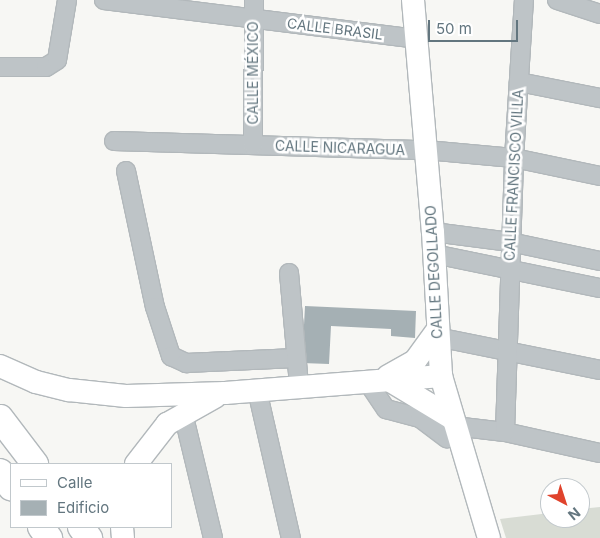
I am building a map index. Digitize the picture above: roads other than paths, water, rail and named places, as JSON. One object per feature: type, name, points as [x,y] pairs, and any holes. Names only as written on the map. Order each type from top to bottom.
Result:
[{"type":"highway","points":[[0,418],[34,463]]},
{"type":"highway","points":[[0,472],[10,486]]},
{"type":"highway","points":[[81,528],[89,538]]},
{"type":"main road","name":"CALLE DEGOLLADO","points":[[413,0],[433,232],[437,334],[441,376],[489,538]]},
{"type":"main road","points":[[378,380],[410,366],[437,334]]},
{"type":"main road","points":[[0,366],[36,382],[99,394],[225,393],[299,385],[441,376]]},
{"type":"main road","points":[[378,380],[455,427]]},
{"type":"main road","points":[[137,463],[156,435],[183,412],[225,393]]},
{"type":"street","points":[[0,66],[46,67],[57,60],[67,0]]},
{"type":"street","name":"CALLE BRASIL","points":[[104,0],[416,40]]},
{"type":"street","name":"CALLE MÉXICO","points":[[253,145],[254,0]]},
{"type":"street","name":"CALLE FRANCISCO VILLA","points":[[505,432],[510,242],[524,0]]},
{"type":"street","points":[[557,0],[600,14]]},
{"type":"street","points":[[520,82],[600,98]]},
{"type":"street","name":"CALLE NICARAGUA","points":[[114,141],[426,150],[514,158],[600,176]]},
{"type":"street","points":[[126,171],[155,307],[171,356],[186,362],[296,358]]},
{"type":"street","points":[[433,232],[510,242],[600,261]]},
{"type":"street","points":[[434,254],[600,288]]},
{"type":"street","points":[[289,273],[299,385]]},
{"type":"street","points":[[437,334],[600,370]]},
{"type":"street","points":[[258,390],[292,538]]},
{"type":"street","points":[[183,412],[213,538]]},
{"type":"street","points":[[455,427],[505,432],[600,453]]}]
